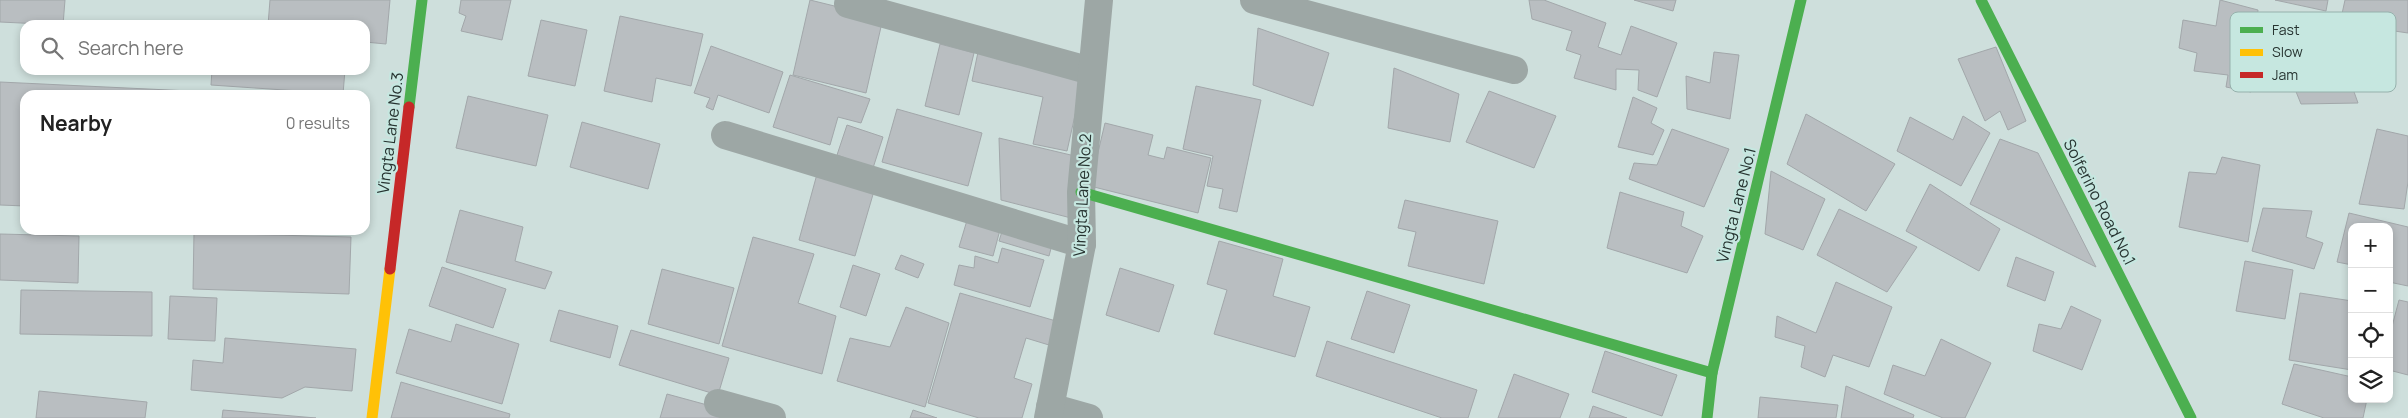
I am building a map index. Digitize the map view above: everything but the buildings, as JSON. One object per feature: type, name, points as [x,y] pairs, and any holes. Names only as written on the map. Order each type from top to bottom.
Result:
[{"type":"street","name":"Vingta Lane No.3","points":[[372,418],[422,0]]},
{"type":"street","name":"Vingta Lane No.2","points":[[1049,412],[1082,244],[1081,192],[1099,0]]},
{"type":"street","points":[[1254,0],[1514,70]]},
{"type":"street","name":"Vingta Lane No.1","points":[[1707,418],[1712,373],[1801,0]]},
{"type":"street","name":"Solferino Road No.1","points":[[1981,0],[2191,418]]},
{"type":"street","points":[[848,4],[1091,71]]},
{"type":"street","points":[[725,135],[1082,244]]},
{"type":"street","points":[[1081,192],[1712,373]]},
{"type":"street","points":[[718,403],[772,418]]},
{"type":"street","points":[[1049,412],[1089,418]]},
{"type":"traffic: fast","points":[[409,107],[422,0]]},
{"type":"traffic: fast","points":[[1707,418],[1712,373],[1801,0]]},
{"type":"traffic: fast","points":[[1981,0],[2191,418]]},
{"type":"traffic: fast","points":[[1081,192],[1712,373]]},
{"type":"traffic: slow","points":[[372,418],[390,269]]},
{"type":"traffic: jam","points":[[390,269],[409,107]]}]
